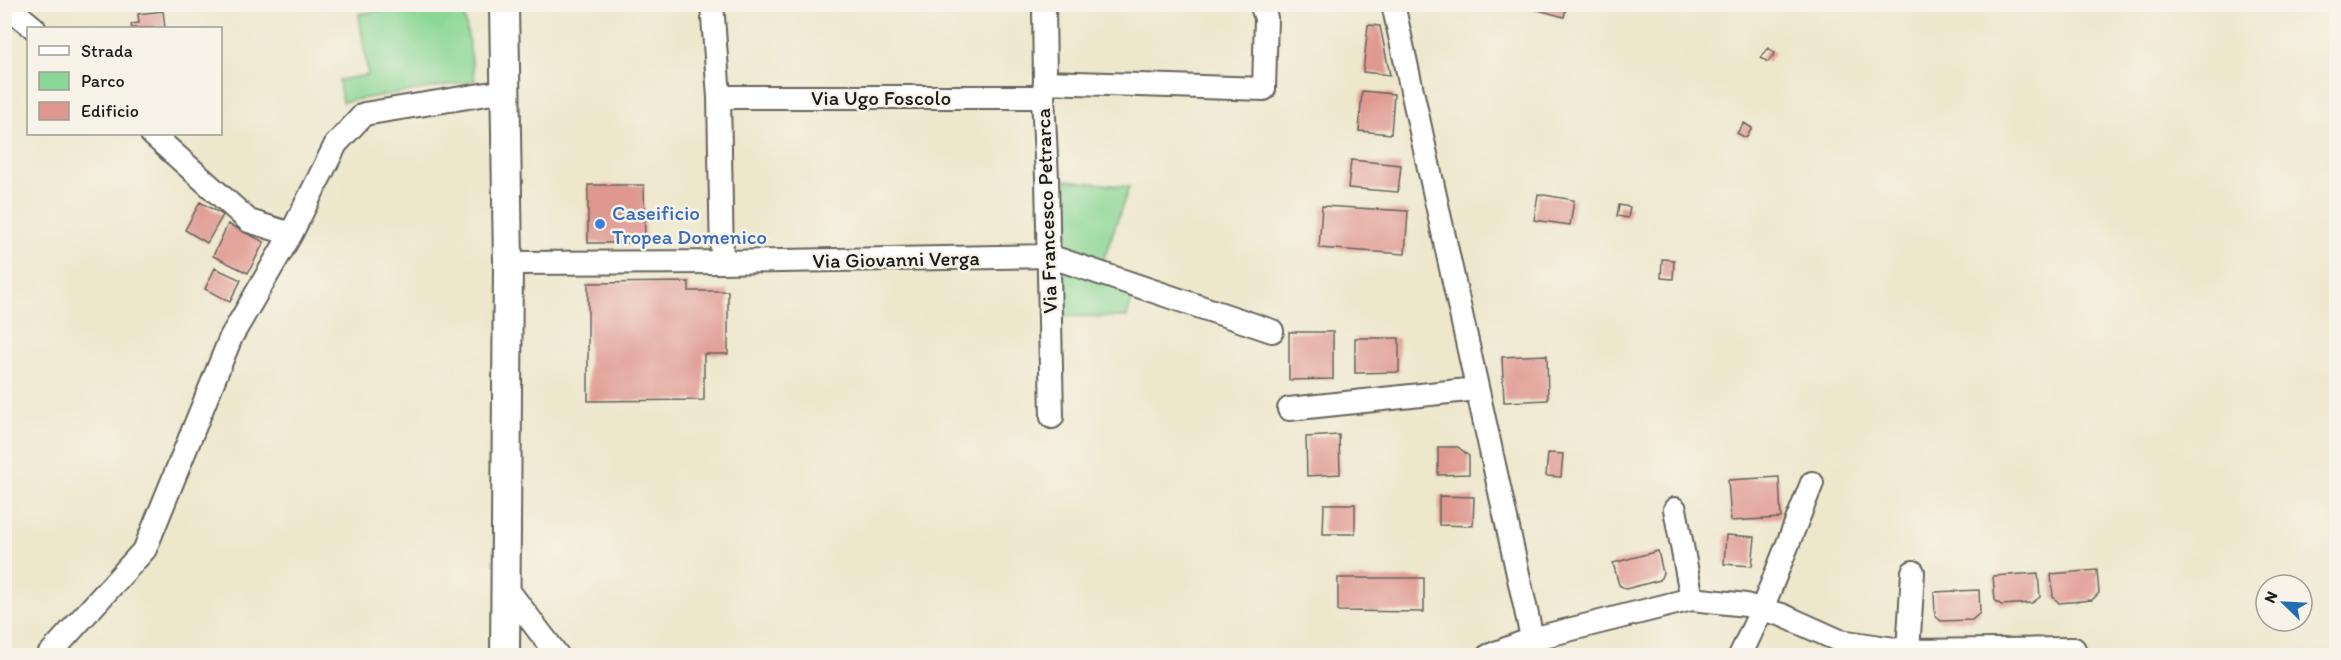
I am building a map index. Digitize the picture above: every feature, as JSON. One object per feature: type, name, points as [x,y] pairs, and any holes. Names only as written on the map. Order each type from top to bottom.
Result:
[{"type":"main road","points":[[504,4],[508,264],[505,656]]},
{"type":"street","points":[[5,4],[33,27]]},
{"type":"street","points":[[712,4],[719,97],[722,262]]},
{"type":"street","name":"Via Francesco Petrarca","points":[[1044,4],[1052,417]]},
{"type":"street","name":"Via Ugo Foscolo","points":[[719,97],[1044,90],[1264,89],[1266,18],[1261,4]]},
{"type":"street","points":[[1393,4],[1534,647]]},
{"type":"street","points":[[48,656],[145,549],[231,337],[291,234],[336,144],[364,114],[505,91]]},
{"type":"street","points":[[153,135],[249,221],[291,234]]},
{"type":"street","name":"Via Giovanni Verga","points":[[508,264],[1049,256],[1272,330]]},
{"type":"street","points":[[1289,409],[1477,389]]},
{"type":"street","points":[[1740,656],[1762,609],[1812,483]]},
{"type":"street","points":[[1675,509],[1692,599]]},
{"type":"street","points":[[1908,651],[1913,572]]},
{"type":"street","points":[[504,585],[558,656]]},
{"type":"street","points":[[1488,656],[1534,647],[1692,599],[1746,605],[1782,615],[1840,641],[1908,651],[2074,649]]},
{"type":"green space","points":[[419,5],[463,5],[475,81],[342,102],[339,80],[368,75],[359,14]]},
{"type":"green space","points":[[1047,178],[1129,187],[1099,272],[1136,285],[1127,317],[1050,316]]},
{"type":"building","points":[[1516,4],[1567,4],[1564,17]]},
{"type":"building","points":[[163,11],[165,27],[132,27],[131,24],[139,23],[138,14]]},
{"type":"building","points":[[1368,25],[1380,26],[1390,75],[1363,72]]},
{"type":"building","points":[[1768,48],[1775,53],[1768,62],[1761,58]]},
{"type":"building","points":[[1362,91],[1394,94],[1391,134],[1359,131]]},
{"type":"building","points":[[1744,123],[1752,128],[1746,138],[1737,133]]},
{"type":"building","points":[[1351,160],[1401,165],[1398,192],[1348,188]]},
{"type":"building","points":[[588,185],[644,185],[645,243],[588,243]]},
{"type":"building","points":[[1538,194],[1574,200],[1570,225],[1534,220]]},
{"type":"building","points":[[200,202],[223,215],[207,243],[185,230]]},
{"type":"building","points":[[1619,205],[1630,207],[1628,218],[1617,216]]},
{"type":"building","points":[[1322,206],[1408,211],[1405,254],[1319,248]]},
{"type":"building","points":[[228,224],[264,242],[248,273],[213,256]]},
{"type":"building","points":[[1662,259],[1674,260],[1673,279],[1661,278]]},
{"type":"building","points":[[215,268],[241,280],[230,302],[205,289]]},
{"type":"building","points":[[689,282],[689,291],[728,291],[728,354],[704,354],[704,400],[588,401],[588,283]]},
{"type":"building","points":[[1289,332],[1333,332],[1333,379],[1289,380]]},
{"type":"building","points":[[1355,338],[1399,338],[1399,372],[1355,373]]},
{"type":"building","points":[[1547,355],[1548,400],[1504,402],[1502,357]]},
{"type":"building","points":[[1339,435],[1340,474],[1307,476],[1306,437]]},
{"type":"building","points":[[1438,447],[1458,447],[1469,456],[1469,474],[1438,475]]},
{"type":"building","points":[[1548,453],[1563,454],[1561,477],[1546,476]]},
{"type":"building","points":[[1779,477],[1781,518],[1731,521],[1728,480]]},
{"type":"building","points":[[1439,496],[1474,497],[1473,526],[1439,525]]},
{"type":"building","points":[[1324,504],[1355,504],[1355,534],[1323,534]]},
{"type":"building","points":[[1726,535],[1755,537],[1752,566],[1724,564]]},
{"type":"building","points":[[1658,551],[1663,573],[1660,580],[1626,589],[1619,585],[1613,563]]},
{"type":"building","points":[[2097,570],[2099,593],[2092,600],[2059,603],[2053,597],[2051,574]]},
{"type":"building","points":[[2038,573],[2040,597],[2032,603],[2001,605],[1995,600],[1993,576]]},
{"type":"building","points":[[1338,578],[1424,578],[1424,612],[1338,611]]},
{"type":"building","points":[[4,583],[6,583],[9,619],[4,619]]},
{"type":"building","points":[[1979,590],[1980,613],[1972,620],[1941,621],[1935,616],[1934,592]]},
{"type":"place","name":"Caseificio Tropea Domenico","points":[[600,224]]}]
